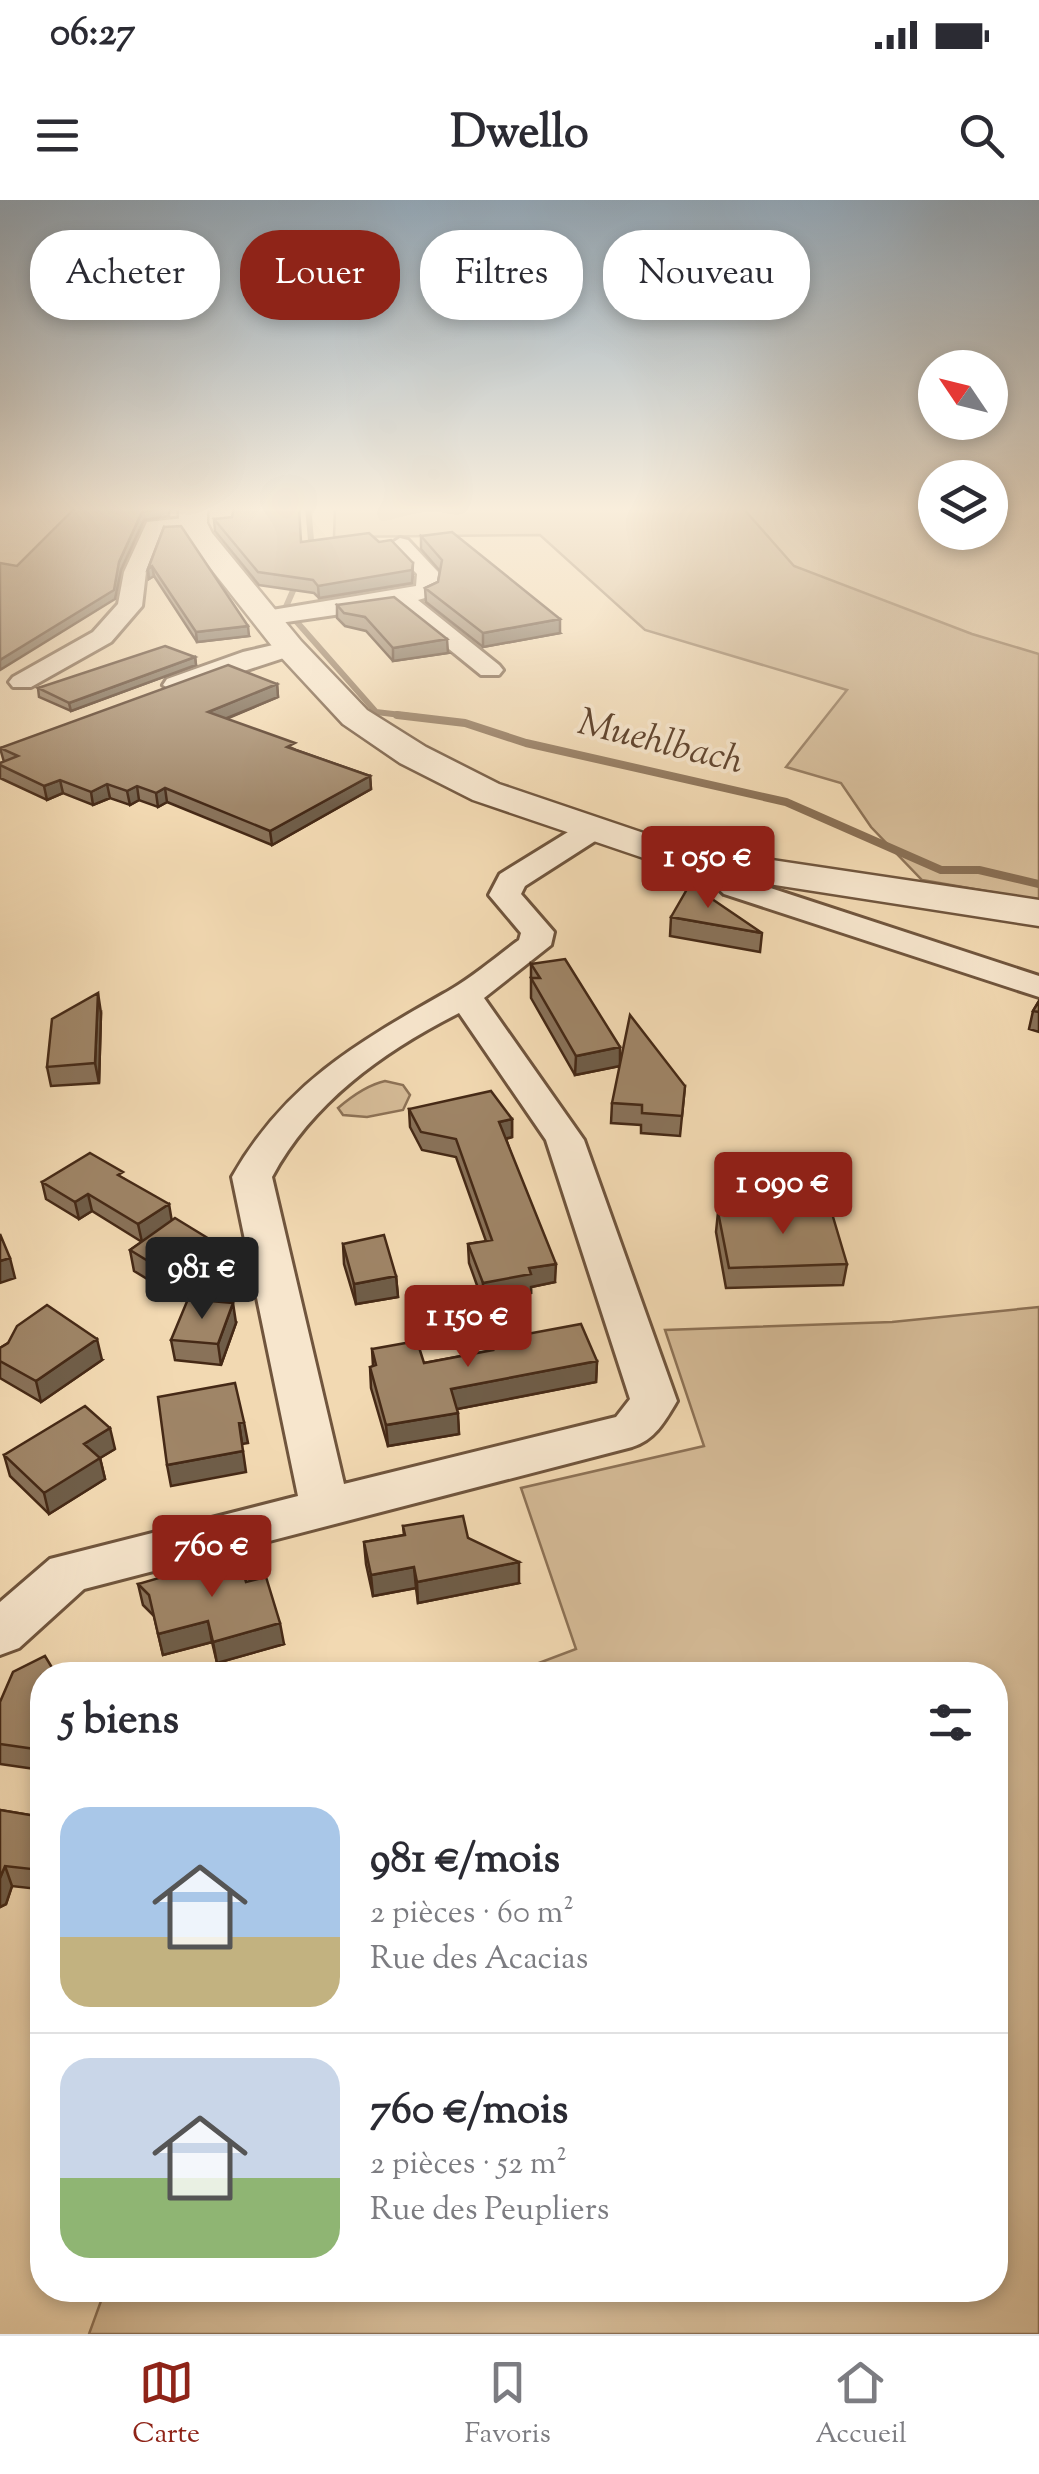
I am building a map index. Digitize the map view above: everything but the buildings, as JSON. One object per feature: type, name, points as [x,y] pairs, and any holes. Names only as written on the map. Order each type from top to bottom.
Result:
[{"type":"street","points":[[22,682],[102,637],[129,607]]},
{"type":"street","points":[[258,607],[290,648],[355,717],[413,755],[486,792],[667,856],[1039,913]]},
{"type":"street","points":[[266,618],[343,607]]},
{"type":"street","points":[[412,607],[490,670]]},
{"type":"street","points":[[159,691],[252,657],[290,648]]},
{"type":"street","points":[[326,1506],[252,1176],[267,1144],[332,1080],[428,1014],[465,996],[534,944],[538,932],[505,895],[511,881],[592,830]]},
{"type":"street","points":[[724,864],[724,879],[734,886],[1039,987]]},
{"type":"street","points":[[0,1633],[68,1573],[632,1430],[654,1400],[565,1140],[465,996]]},
{"type":"shaded area","points":[[619,607],[900,607],[1039,654],[1039,900],[922,880],[871,827],[841,783],[786,767],[847,690],[645,630]]},
{"type":"shaded area","points":[[385,1081],[403,1085],[410,1095],[403,1110],[367,1117],[343,1115],[338,1108],[360,1091]]},
{"type":"shaded area","points":[[1039,1307],[1039,2334],[89,2334],[101,2302],[1008,2302],[1008,1662],[542,1662],[576,1649],[521,1488],[704,1446],[665,1330],[892,1322]]},
{"type":"waterway","name":"Muehlbach","points":[[296,621],[376,712],[418,717]]},
{"type":"waterway","name":"Muehlbach","points":[[397,715],[465,723],[526,743],[786,802],[941,870],[979,870],[1039,884]]}]
